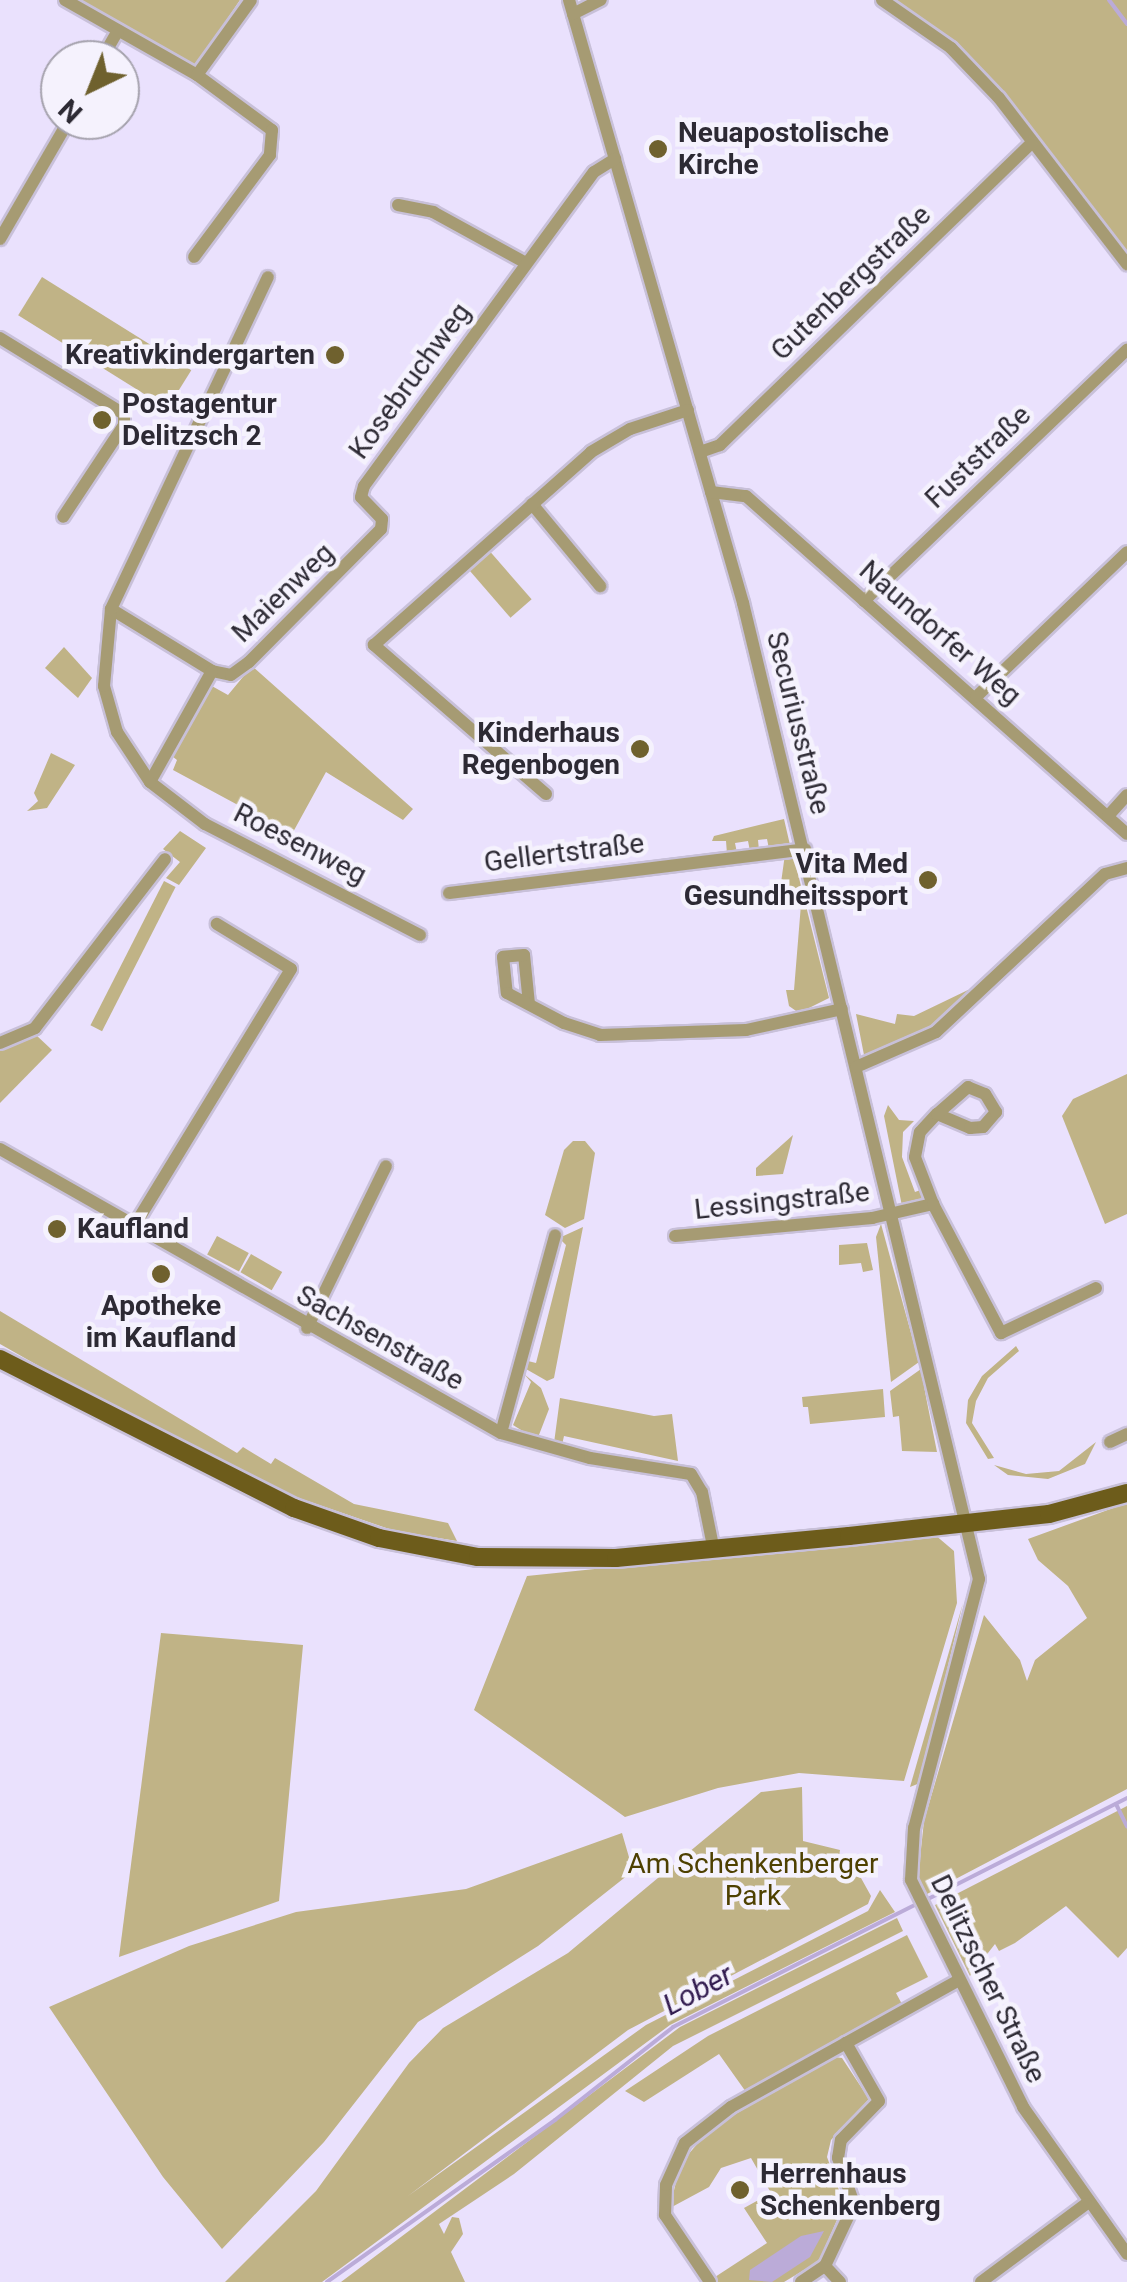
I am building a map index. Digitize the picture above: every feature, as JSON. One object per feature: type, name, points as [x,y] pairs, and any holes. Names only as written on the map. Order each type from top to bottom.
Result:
[{"type":"main road","points":[[0,1359],[221,1475],[379,1538],[529,1560],[968,1524],[1049,1514],[1127,1492]]},
{"type":"street","points":[[64,0],[197,74],[261,119],[273,142],[194,257]]},
{"type":"street","points":[[197,74],[251,0]]},
{"type":"street","points":[[571,7],[601,0]]},
{"type":"street","points":[[882,0],[951,48],[1127,264]]},
{"type":"street","name":"Securiusstraße","points":[[571,7],[711,492],[804,849],[968,1524]]},
{"type":"street","points":[[113,40],[118,30]]},
{"type":"street","points":[[0,239],[57,140]]},
{"type":"street","name":"Gutenbergstraße","points":[[700,452],[720,444],[1032,143]]},
{"type":"street","name":"Kosebruchweg","points":[[381,529],[382,519],[361,496],[364,486],[594,172],[615,159]]},
{"type":"street","points":[[398,205],[433,212],[526,263]]},
{"type":"street","points":[[150,782],[212,670],[111,609],[268,278]]},
{"type":"street","points":[[0,338],[124,414],[124,425],[63,518]]},
{"type":"street","name":"Fuststraße","points":[[864,601],[1127,350]]},
{"type":"street","points":[[546,794],[374,645],[591,452],[630,428],[688,410]]},
{"type":"street","name":"Naundorfer Weg","points":[[711,492],[746,496],[976,696],[1127,834]]},
{"type":"street","points":[[532,504],[600,586]]},
{"type":"street","name":"Maienweg","points":[[212,670],[231,674],[249,662],[381,529]]},
{"type":"street","points":[[976,696],[1127,552]]},
{"type":"street","name":"Roesenweg","points":[[111,609],[104,686],[117,732],[150,782],[205,824],[420,935]]},
{"type":"street","points":[[1108,816],[1127,795]]},
{"type":"street","name":"Gellertstraße","points":[[449,893],[804,849]]},
{"type":"street","points":[[0,1044],[35,1028],[165,859]]},
{"type":"street","points":[[856,1067],[936,1032],[1106,874],[1127,868]]},
{"type":"street","points":[[133,1228],[291,969],[217,924]]},
{"type":"street","points":[[528,1004],[564,1023],[628,1038],[746,1030],[842,1009]]},
{"type":"street","points":[[937,1114],[914,1144],[933,1204],[1001,1333],[1096,1288]]},
{"type":"street","name":"Sachsenstraße","points":[[0,1149],[307,1328],[501,1433],[579,1456],[690,1474],[702,1492],[713,1546]]},
{"type":"street","points":[[307,1328],[386,1166]]},
{"type":"street","name":"Lessingstraße","points":[[676,1236],[893,1214],[933,1204]]},
{"type":"street","points":[[501,1433],[555,1236]]},
{"type":"street","points":[[1110,1442],[1127,1434]]},
{"type":"street","name":"Delitzscher Straße","points":[[968,1524],[978,1579],[975,1614],[914,1828],[909,1871],[957,1982],[1023,2107],[1086,2204],[1127,2254]]},
{"type":"street","points":[[710,2282],[664,2215],[666,2185],[685,2143],[731,2107],[957,1982]]},
{"type":"street","points":[[801,2282],[825,2266],[854,2204],[838,2158],[841,2140],[879,2101],[846,2043]]},
{"type":"street","points":[[981,2282],[1086,2204]]},
{"type":"street","points":[[825,2266],[840,2282]]},
{"type":"green space","points":[[78,0],[240,0],[195,67]]},
{"type":"green space","points":[[882,0],[1127,0],[1127,264],[951,48]]},
{"type":"green space","points":[[42,277],[191,370],[167,408],[18,315]]},
{"type":"green space","points":[[487,548],[532,599],[510,618],[466,566]]},
{"type":"green space","points":[[64,647],[92,678],[78,698],[45,668]]},
{"type":"green space","points":[[252,666],[413,809],[403,820],[326,772],[292,834],[173,770],[177,760],[168,753],[210,685],[228,695]]},
{"type":"green space","points":[[51,753],[75,765],[47,808],[27,811],[38,801],[34,793]]},
{"type":"green space","points":[[784,819],[790,845],[769,849],[767,839],[758,840],[759,850],[750,851],[748,841],[735,843],[737,853],[727,854],[726,841],[712,841],[714,836]]},
{"type":"green space","points":[[180,831],[206,848],[179,885],[166,878],[180,862],[163,849]]},
{"type":"green space","points":[[785,854],[793,854],[829,998],[799,1013],[789,1006],[786,990],[794,990],[802,892],[780,890]]},
{"type":"green space","points":[[164,881],[176,887],[102,1031],[90,1025]]},
{"type":"green space","points":[[968,990],[972,994],[934,1025],[864,1055],[856,1014],[895,1024],[897,1014],[914,1016]]},
{"type":"green space","points":[[35,1034],[52,1050],[0,1103],[0,1050]]},
{"type":"green space","points":[[1127,1074],[1127,1214],[1105,1224],[1062,1116],[1073,1099]]},
{"type":"green space","points":[[888,1105],[899,1120],[914,1121],[903,1132],[902,1157],[915,1192],[923,1189],[921,1202],[902,1206],[884,1116]]},
{"type":"green space","points":[[793,1135],[783,1174],[756,1176],[756,1168]]},
{"type":"green space","points":[[573,1141],[585,1141],[595,1153],[584,1219],[565,1228],[545,1215],[564,1150]]},
{"type":"green space","points":[[881,1224],[919,1362],[891,1382],[876,1237]]},
{"type":"green space","points":[[583,1227],[554,1378],[547,1381],[526,1369],[528,1361],[536,1363],[566,1245],[559,1238]]},
{"type":"green space","points":[[217,1236],[249,1253],[239,1271],[207,1255]]},
{"type":"green space","points":[[867,1243],[873,1270],[863,1272],[861,1263],[839,1265],[839,1245]]},
{"type":"green space","points":[[251,1254],[282,1272],[272,1290],[240,1272]]},
{"type":"green space","points":[[0,1311],[237,1453],[243,1447],[271,1464],[275,1458],[354,1504],[448,1523],[457,1541],[395,1531],[287,1494],[127,1416],[0,1344]]},
{"type":"green space","points":[[1016,1346],[1019,1351],[988,1378],[976,1401],[972,1423],[994,1458],[988,1459],[966,1423],[968,1400],[982,1376]]},
{"type":"green space","points":[[921,1369],[937,1452],[902,1451],[899,1416],[893,1417],[890,1391]]},
{"type":"green space","points":[[524,1374],[541,1388],[549,1409],[537,1440],[513,1425],[531,1382]]},
{"type":"green space","points":[[883,1389],[885,1417],[810,1424],[808,1407],[803,1407],[802,1397]]},
{"type":"green space","points":[[560,1398],[654,1416],[672,1414],[678,1461],[564,1436],[562,1445],[554,1443]]},
{"type":"green space","points":[[1096,1442],[1085,1464],[1048,1479],[1008,1475],[994,1465],[1026,1474],[1059,1471]]},
{"type":"green space","points":[[1127,1503],[1127,1789],[927,1894],[918,1877],[924,1821],[984,1615],[1020,1660],[1027,1681],[1035,1660],[1087,1618],[1068,1586],[1038,1560],[1028,1539]]},
{"type":"green space","points":[[934,1534],[954,1551],[957,1603],[904,1781],[799,1773],[718,1788],[625,1817],[474,1710],[527,1576]]},
{"type":"green space","points":[[963,1603],[920,1783],[910,1787]]},
{"type":"green space","points":[[161,1633],[303,1645],[279,1901],[119,1957]]},
{"type":"green space","name":"Am Schenkenberger Park","points":[[802,1787],[803,1841],[840,1850],[837,1871],[861,1878],[871,1896],[868,1904],[628,2030],[408,2196],[646,2025],[868,1911],[880,1890],[895,1912],[670,2025],[322,2282],[225,2282],[316,2191],[409,2063],[443,2028],[568,1953],[761,1792]]},
{"type":"green space","points":[[1127,1806],[1127,1948],[1118,1958],[1066,1906],[1015,1943],[999,1951],[995,1944],[970,1976],[935,1905]]},
{"type":"green space","points":[[622,1833],[633,1871],[538,1946],[418,2022],[324,2142],[222,2249],[163,2177],[49,2007],[189,1946],[296,1912],[466,1889]]},
{"type":"green space","points":[[897,1918],[903,1931],[673,2046],[514,2174],[439,2224],[444,2234],[452,2217],[459,2218],[463,2234],[451,2252],[465,2282],[341,2282],[680,2027]]},
{"type":"green space","points":[[907,1935],[928,1977],[896,1993],[903,2006],[746,2092],[719,2054],[644,2102],[625,2091],[708,2036]]},
{"type":"green space","points":[[834,2057],[842,2058],[869,2099],[831,2140],[827,2157],[844,2204],[819,2261],[784,2282],[718,2282],[715,2277],[767,2243],[744,2208],[771,2193],[751,2158],[721,2168],[709,2187],[670,2208],[680,2164],[711,2128]]},
{"type":"shaded area","points":[[824,2231],[810,2257],[772,2282],[749,2280],[750,2270],[801,2236]]},
{"type":"waterway","name":"Lober","points":[[1109,0],[1127,24]]},
{"type":"waterway","name":"Lober","points":[[926,1900],[1127,1798]]},
{"type":"waterway","points":[[1116,1804],[1127,1827]]},
{"type":"waterway","name":"Lober","points":[[327,2282],[555,2120],[673,2027],[917,1904]]},
{"type":"place","name":"Neuapostolische Kirche","points":[[658,149]]},
{"type":"place","name":"Kreativkindergarten","points":[[335,355]]},
{"type":"place","name":"Postagentur Delitzsch 2","points":[[102,420]]},
{"type":"place","name":"Kinderhaus Regenbogen","points":[[640,749]]},
{"type":"place","name":"Vita Med Gesundheitssport","points":[[928,880]]},
{"type":"place","name":"Kaufland","points":[[57,1229]]},
{"type":"place","name":"Apotheke im Kaufland","points":[[161,1274]]},
{"type":"place","name":"Herrenhaus Schenkenberg","points":[[740,2190]]}]
